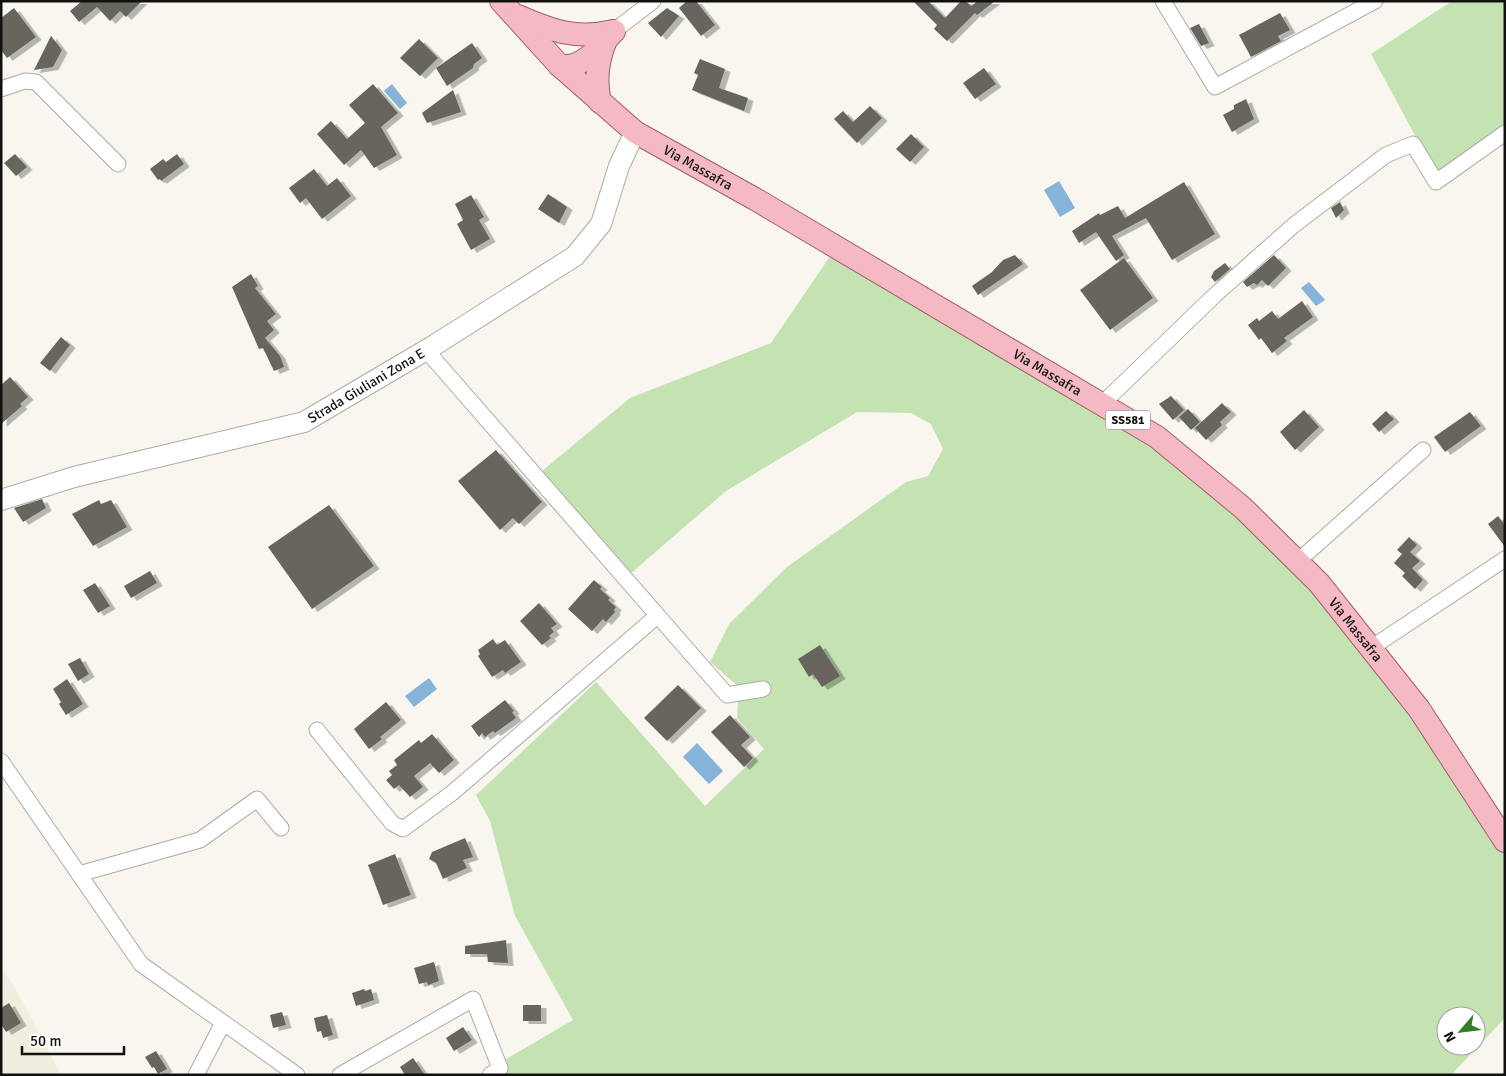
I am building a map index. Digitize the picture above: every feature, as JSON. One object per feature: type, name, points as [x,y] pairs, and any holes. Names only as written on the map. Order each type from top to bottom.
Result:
[{"type":"main road","points":[[507,8],[560,32],[602,35]]},
{"type":"main road","name":"Via Massafra","points":[[507,8],[559,65],[635,132],[755,199],[1157,437],[1243,508],[1319,583],[1419,709],[1505,842]]},
{"type":"main road","points":[[559,65],[558,55],[561,49],[570,41],[602,35]]},
{"type":"main road","points":[[600,102],[597,84],[602,35]]},
{"type":"street","points":[[602,35],[653,1]]},
{"type":"street","points":[[1163,1],[1214,87],[1375,1]]},
{"type":"street","points":[[1,88],[25,80],[36,82],[118,164]]},
{"type":"street","name":"Strada Giuliani Zona E","points":[[1,500],[74,477],[304,422],[426,350],[575,256],[601,224],[619,166],[635,132]]},
{"type":"street","points":[[1102,404],[1215,295],[1294,225],[1386,155],[1413,144],[1436,182],[1505,133]]},
{"type":"street","points":[[426,350],[726,695],[763,689]]},
{"type":"street","points":[[1297,562],[1423,450]]},
{"type":"street","points":[[1371,648],[1505,559]]},
{"type":"street","points":[[317,730],[392,823],[403,829],[452,793],[657,616]]},
{"type":"street","points":[[1,761],[141,964],[297,1075]]},
{"type":"street","points":[[79,874],[200,840],[257,799],[281,828]]},
{"type":"street","points":[[340,1075],[474,999],[500,1068],[490,1075]]},
{"type":"street","points":[[196,1075],[223,1023]]},
{"type":"shaded area","points":[[1,969],[14,986],[61,1075],[1,1075]]},
{"type":"green space","points":[[1452,1],[1505,1],[1505,129],[1437,176],[1371,54]]},
{"type":"green space","points":[[831,255],[1104,413],[1203,483],[1304,583],[1447,764],[1505,854],[1505,1018],[1486,1038],[1486,1006],[1436,1006],[1436,1056],[1469,1056],[1451,1075],[479,1075],[573,1020],[515,916],[490,821],[476,795],[596,682],[705,806],[764,749],[737,718],[739,687],[710,662],[729,624],[787,567],[906,482],[928,476],[943,449],[931,424],[911,413],[857,412],[726,491],[630,574],[542,471],[630,398],[771,343]]},
{"type":"water","points":[[392,84],[407,103],[400,109],[384,91]]},
{"type":"water","points":[[1059,181],[1075,208],[1060,217],[1044,190]]},
{"type":"water","points":[[1309,282],[1325,300],[1316,306],[1301,288]]},
{"type":"water","points":[[429,678],[437,689],[414,707],[405,696]]},
{"type":"water","points":[[697,743],[723,771],[709,784],[683,757]]},
{"type":"building","points":[[82,1],[142,1],[126,17],[120,11],[110,21],[97,7],[79,22],[70,11]]},
{"type":"building","points":[[687,1],[696,1],[715,25],[701,36],[679,8]]},
{"type":"building","points":[[913,1],[928,1],[945,18],[961,1],[966,1],[971,6],[978,1],[995,1],[977,15],[975,13],[947,41],[934,29],[937,25]]},
{"type":"building","points":[[14,8],[36,37],[7,58],[1,50],[1,18]]},
{"type":"building","points":[[667,8],[679,16],[661,37],[648,23]]},
{"type":"building","points":[[1280,13],[1290,30],[1278,36],[1281,41],[1251,57],[1239,35]]},
{"type":"building","points":[[1199,24],[1209,43],[1201,46],[1190,28]]},
{"type":"building","points":[[51,36],[62,50],[53,67],[34,70]]},
{"type":"building","points":[[419,39],[438,58],[420,76],[400,58]]},
{"type":"building","points":[[472,43],[482,58],[474,64],[473,68],[447,86],[436,68]]},
{"type":"building","points":[[700,59],[725,69],[719,88],[748,98],[744,111],[692,90],[698,75],[694,73]]},
{"type":"building","points":[[984,68],[996,84],[975,99],[963,83]]},
{"type":"building","points":[[373,84],[398,113],[381,127],[397,155],[374,168],[361,150],[344,165],[317,134],[331,121],[347,139],[365,123],[349,105]]},
{"type":"building","points":[[453,90],[461,112],[427,123],[422,113]]},
{"type":"building","points":[[1246,99],[1254,119],[1232,132],[1223,115],[1234,109],[1234,105]]},
{"type":"building","points":[[870,106],[882,118],[857,143],[834,119],[843,111],[853,122]]},
{"type":"building","points":[[911,134],[924,147],[910,162],[896,149]]},
{"type":"building","points":[[15,154],[27,167],[16,176],[4,163]]},
{"type":"building","points":[[177,154],[184,164],[161,181],[160,179],[158,180],[150,169],[163,159],[166,162]]},
{"type":"building","points":[[314,169],[327,186],[337,178],[351,196],[322,219],[306,198],[300,203],[289,188]]},
{"type":"building","points":[[1184,182],[1215,234],[1172,260],[1146,218],[1112,236],[1124,255],[1116,261],[1096,232],[1079,243],[1072,231],[1099,213],[1100,215],[1118,206],[1125,218]]},
{"type":"building","points":[[548,194],[567,207],[559,223],[538,209]]},
{"type":"building","points":[[471,195],[484,217],[479,220],[490,239],[471,250],[457,224],[463,220],[455,204]]},
{"type":"building","points":[[1340,202],[1344,210],[1336,218],[1331,208]]},
{"type":"building","points":[[1015,255],[1023,264],[978,295],[972,286],[992,272],[1003,260]]},
{"type":"building","points":[[1274,255],[1286,268],[1268,286],[1262,280],[1257,285],[1254,283],[1247,287],[1243,282]]},
{"type":"building","points":[[1124,258],[1153,298],[1110,330],[1080,290]]},
{"type":"building","points":[[1225,263],[1230,269],[1215,282],[1211,277],[1214,271]]},
{"type":"building","points":[[251,274],[258,286],[255,288],[276,314],[267,321],[274,330],[265,338],[280,356],[284,367],[274,371],[263,348],[259,349],[232,287]]},
{"type":"building","points":[[1302,301],[1313,317],[1284,338],[1287,341],[1272,353],[1248,325],[1257,318],[1259,321],[1272,311],[1278,319]]},
{"type":"building","points":[[61,337],[70,345],[50,371],[40,363]]},
{"type":"building","points":[[10,377],[28,397],[20,404],[22,406],[1,424],[1,385]]},
{"type":"building","points":[[1171,396],[1184,410],[1173,420],[1159,404]]},
{"type":"building","points":[[1222,403],[1231,412],[1220,422],[1222,425],[1206,440],[1195,428]]},
{"type":"building","points":[[1188,409],[1200,422],[1191,430],[1179,417]]},
{"type":"building","points":[[1304,410],[1319,427],[1295,450],[1280,432]]},
{"type":"building","points":[[1386,411],[1394,419],[1379,432],[1372,424]]},
{"type":"building","points":[[1470,412],[1481,426],[1445,452],[1434,437]]},
{"type":"building","points":[[496,450],[542,502],[519,524],[513,518],[500,530],[458,481]]},
{"type":"building","points":[[42,499],[46,508],[23,522],[14,508]]},
{"type":"building","points":[[99,500],[101,504],[111,500],[127,527],[93,546],[72,514]]},
{"type":"building","points":[[329,505],[374,566],[312,609],[268,547]]},
{"type":"building","points":[[1498,516],[1505,525],[1505,547],[1488,524]]},
{"type":"building","points":[[1409,537],[1417,545],[1410,552],[1420,561],[1412,568],[1423,580],[1415,589],[1402,576],[1405,573],[1394,563],[1402,554],[1397,550]]},
{"type":"building","points":[[150,571],[157,583],[131,598],[124,586]]},
{"type":"building","points":[[594,580],[610,598],[608,600],[616,607],[615,612],[606,622],[603,619],[592,631],[568,609]]},
{"type":"building","points":[[95,583],[110,606],[98,613],[83,590]]},
{"type":"building","points":[[539,603],[557,624],[551,628],[554,632],[549,636],[551,638],[542,645],[520,621]]},
{"type":"building","points":[[493,639],[497,645],[505,640],[521,662],[505,673],[503,670],[492,677],[478,656],[480,654],[478,650]]},
{"type":"building","points":[[820,645],[840,676],[822,687],[813,674],[809,677],[798,659]]},
{"type":"building","points":[[80,658],[89,674],[78,681],[68,664]]},
{"type":"building","points":[[67,679],[83,704],[66,715],[53,689]]},
{"type":"building","points":[[678,685],[701,708],[667,741],[644,718]]},
{"type":"building","points":[[505,700],[514,711],[512,712],[516,718],[495,733],[493,731],[485,737],[482,733],[479,737],[471,726]]},
{"type":"building","points":[[386,702],[401,720],[380,737],[382,739],[369,749],[354,729]]},
{"type":"building","points":[[730,715],[750,737],[741,745],[753,758],[744,767],[711,732]]},
{"type":"building","points":[[432,734],[454,760],[439,773],[430,763],[414,776],[423,787],[410,797],[399,785],[394,789],[386,780],[392,775],[389,771],[397,765],[394,760],[419,740],[421,743]]},
{"type":"building","points":[[465,838],[473,857],[463,860],[467,868],[443,879],[436,863],[429,859],[432,852]]},
{"type":"building","points":[[395,854],[411,895],[383,905],[368,865]]},
{"type":"building","points":[[506,940],[508,963],[488,962],[487,954],[465,954],[465,946]]},
{"type":"building","points":[[434,962],[439,981],[428,985],[427,982],[419,984],[414,968]]},
{"type":"building","points":[[364,989],[365,991],[371,989],[374,1000],[356,1006],[352,993]]},
{"type":"building","points":[[9,1003],[21,1023],[6,1032],[1,1024],[1,1008]]},
{"type":"building","points":[[523,1005],[541,1005],[541,1021],[523,1021]]},
{"type":"building","points":[[282,1012],[286,1025],[273,1028],[270,1015]]},
{"type":"building","points":[[327,1015],[333,1035],[323,1038],[321,1031],[317,1032],[314,1018]]},
{"type":"building","points":[[463,1027],[472,1040],[454,1051],[446,1038]]},
{"type":"building","points":[[156,1051],[167,1069],[158,1074],[145,1057]]},
{"type":"building","points":[[413,1058],[425,1075],[405,1075],[400,1067]]}]
